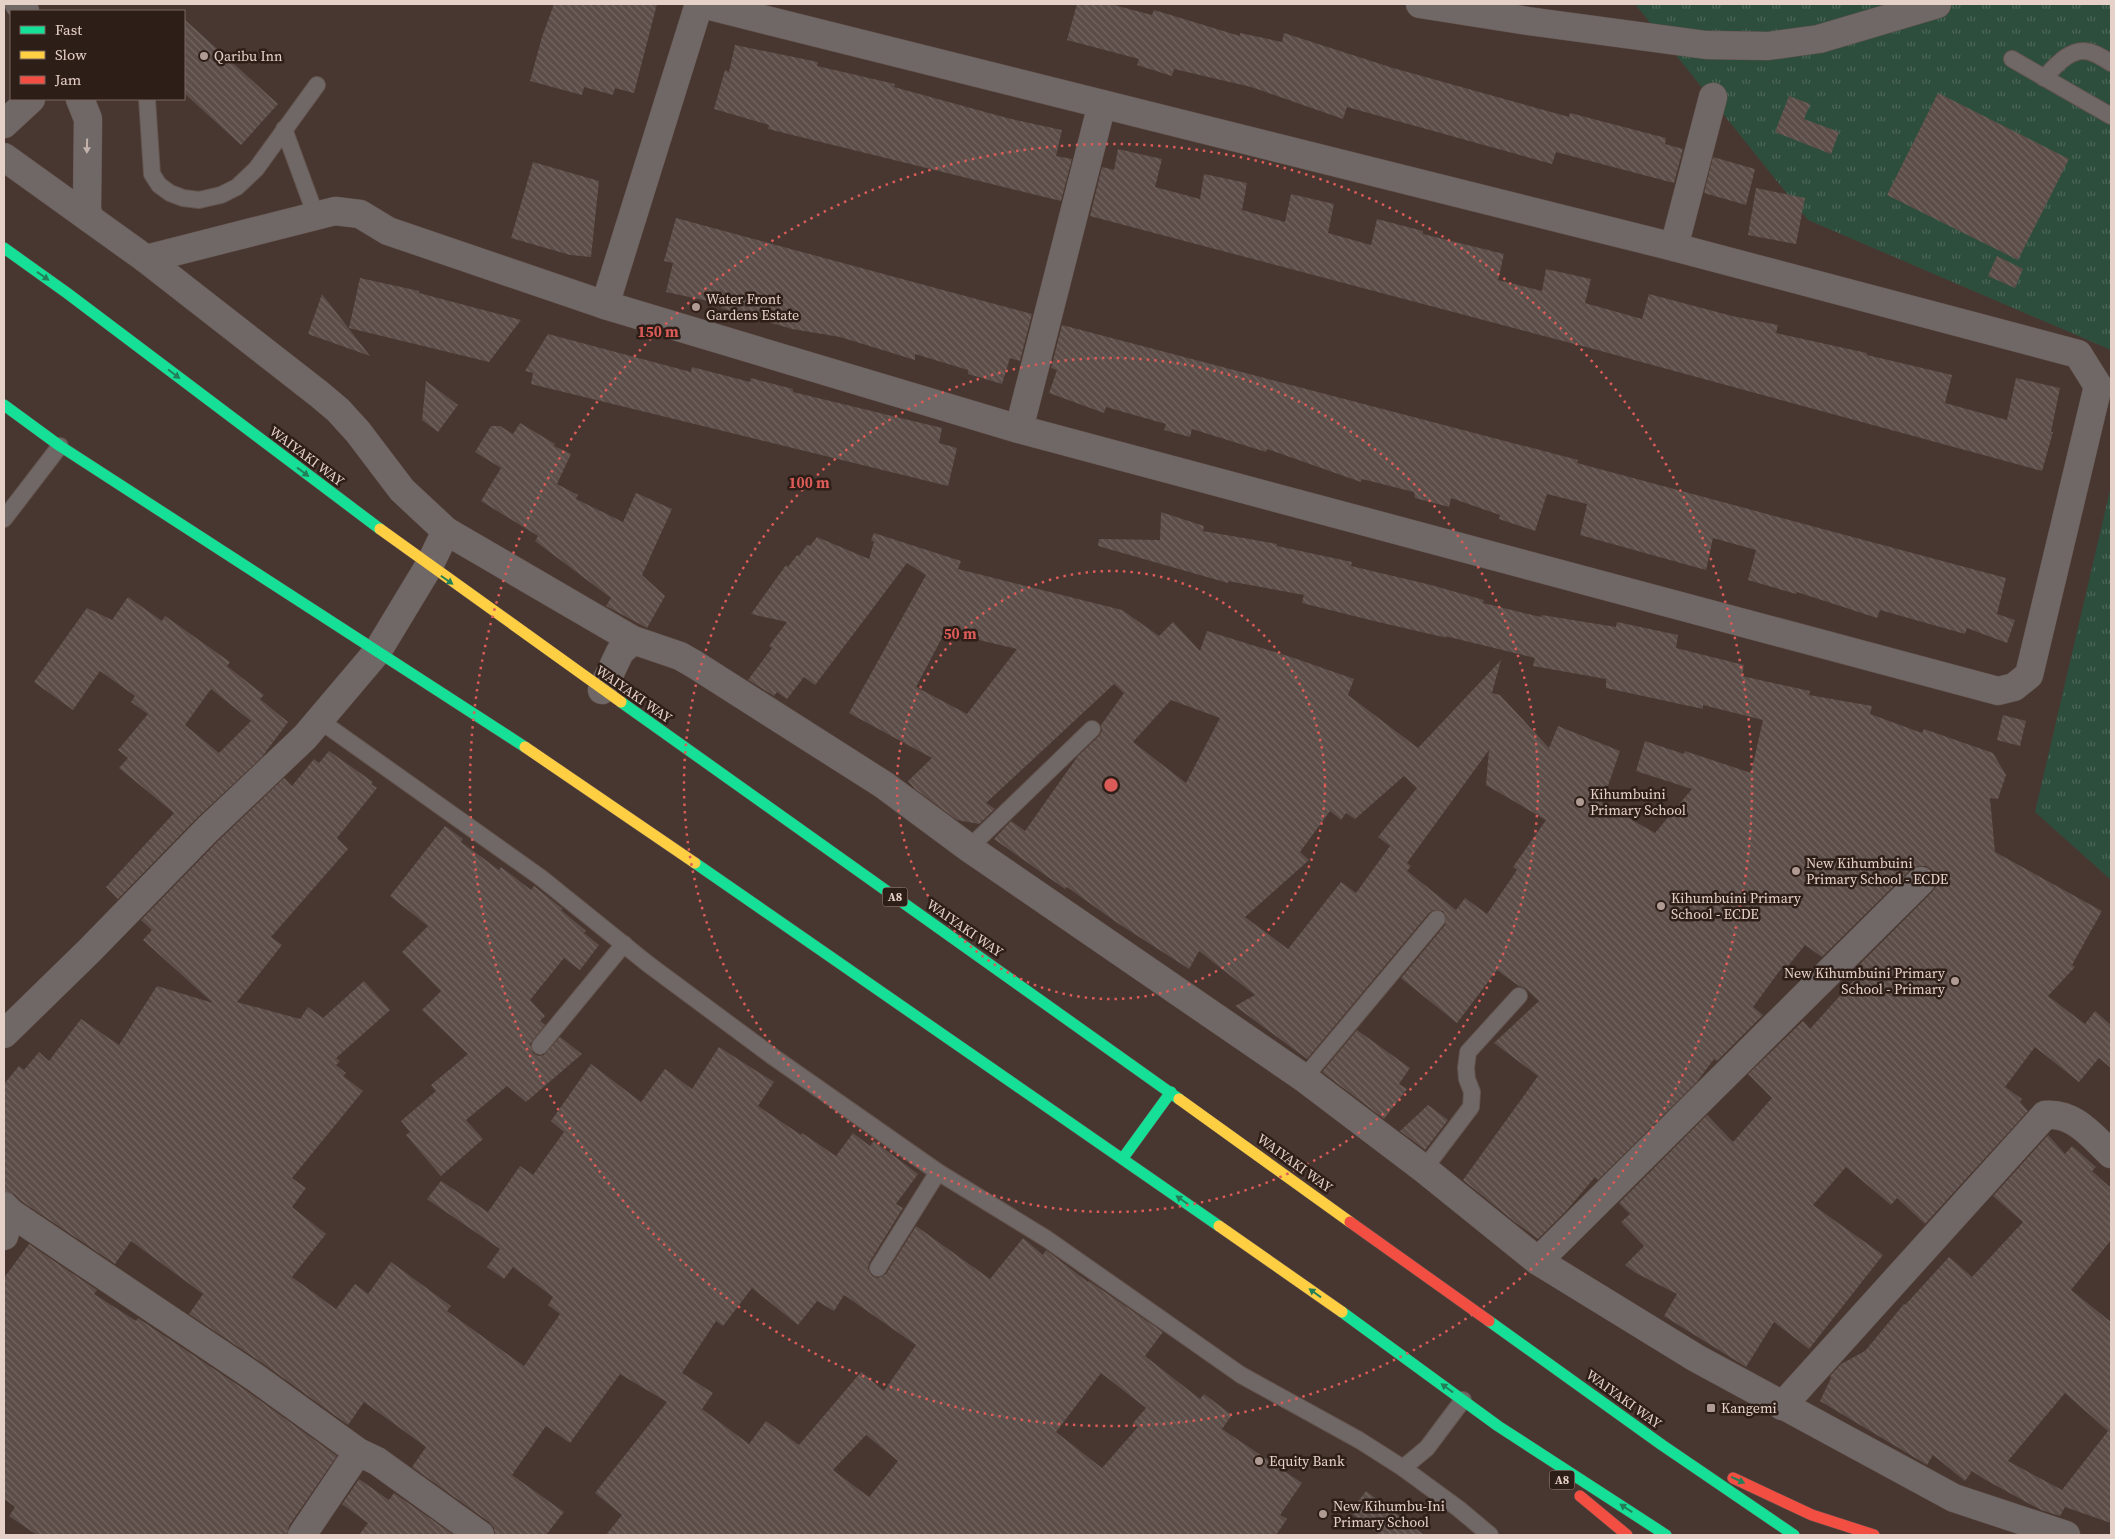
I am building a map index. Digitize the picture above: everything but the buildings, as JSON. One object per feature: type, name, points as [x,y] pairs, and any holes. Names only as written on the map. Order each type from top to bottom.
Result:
[{"type":"highway","name":"WAIYAKI WAY","points":[[4,248],[75,299],[428,566],[1170,1092],[1662,1445],[1794,1535]]},
{"type":"highway","name":"A8","points":[[4,405],[60,446],[556,767],[1297,1280],[1498,1426],[1666,1535]]},
{"type":"highway","points":[[1122,1158],[1170,1092]]},
{"type":"highway","name":"A8","points":[[1498,1426],[1627,1535]]},
{"type":"highway","points":[[1662,1445],[1812,1515],[1874,1535]]},
{"type":"street","points":[[146,258],[335,211],[360,214],[388,231],[605,306],[1019,429],[1998,691],[2014,687],[2028,675],[2098,386],[2078,354],[1674,247],[701,4],[605,306]]},
{"type":"street","points":[[1426,4],[1706,45],[1768,46],[1819,39],[1937,4]]},
{"type":"street","points":[[1674,247],[1713,97]]},
{"type":"street","points":[[5,119],[30,100]]},
{"type":"street","points":[[80,100],[88,119],[87,200],[89,218]]},
{"type":"street","points":[[1019,429],[1102,104]]},
{"type":"street","points":[[4,156],[146,258],[338,410],[381,460],[402,490],[446,531],[633,640],[680,656],[694,664],[884,785],[969,848],[1304,1078],[1424,1169],[1538,1261],[1696,1358],[1954,1498],[2066,1535]]},
{"type":"street","points":[[4,1034],[90,950],[207,830],[305,737],[377,652],[428,566],[446,531]]},
{"type":"street","points":[[602,690],[620,652],[633,640]]},
{"type":"street","points":[[1538,1261],[1921,881]]},
{"type":"street","points":[[1782,1406],[2045,1115],[2057,1114],[2071,1118],[2111,1154]]},
{"type":"street","points":[[6,1218],[256,1378],[358,1452],[377,1461],[480,1535]]},
{"type":"street","points":[[302,1535],[358,1452]]},
{"type":"lane","points":[[2044,78],[2057,63],[2070,54],[2089,51],[2111,63]]},
{"type":"lane","points":[[2012,59],[2111,116]]},
{"type":"lane","points":[[147,100],[152,174],[159,185],[170,193],[183,198],[206,198],[221,195],[237,187],[256,169],[317,85]]},
{"type":"lane","points":[[284,129],[316,216]]},
{"type":"lane","points":[[4,519],[60,446]]},
{"type":"lane","points":[[319,720],[540,877],[624,944],[772,1056],[938,1172],[1047,1239],[1241,1375],[1359,1440],[1403,1468],[1459,1509],[1490,1535]]},
{"type":"lane","points":[[969,848],[1092,729]]},
{"type":"lane","points":[[1304,1078],[1436,919]]},
{"type":"lane","points":[[540,1046],[624,944]]},
{"type":"lane","points":[[1424,1169],[1471,1106],[1472,1092],[1467,1079],[1466,1068],[1468,1052],[1519,996]]},
{"type":"lane","points":[[878,1268],[938,1172]]},
{"type":"lane","points":[[1403,1468],[1427,1448],[1463,1400]]},
{"type":"green space","points":[[1635,4],[2111,4],[2111,350],[1808,220]]},
{"type":"green space","points":[[2111,486],[2111,880],[2035,812]]},
{"type":"traffic: fast","points":[[4,248],[67,293],[380,529]]},
{"type":"traffic: fast","points":[[4,405],[60,446],[525,747]]},
{"type":"traffic: fast","points":[[621,702],[1179,1099]]},
{"type":"traffic: fast","points":[[695,863],[1219,1226]]},
{"type":"traffic: fast","points":[[1123,1158],[1171,1092]]},
{"type":"traffic: fast","points":[[1342,1312],[1498,1426],[1666,1535]]},
{"type":"traffic: fast","points":[[1489,1321],[1662,1445],[1794,1535]]},
{"type":"traffic: slow","points":[[380,529],[621,702]]},
{"type":"traffic: slow","points":[[525,747],[695,863]]},
{"type":"traffic: slow","points":[[1179,1099],[1350,1222]]},
{"type":"traffic: slow","points":[[1219,1226],[1342,1312]]},
{"type":"traffic: jam","points":[[1350,1222],[1489,1321]]},
{"type":"traffic: jam","points":[[1733,1478],[1812,1515],[1874,1535]]},
{"type":"traffic: jam","points":[[1580,1496],[1627,1535]]},
{"type":"place","name":"Qaribu Inn","points":[[204,56]]},
{"type":"place","name":"Water Front Gardens Estate","points":[[696,307]]},
{"type":"place","name":"Kihumbuini Primary School","points":[[1580,802]]},
{"type":"place","name":"New Kihumbuini Primary School - ECDE","points":[[1796,871]]},
{"type":"place","name":"Kihumbuini Primary School - ECDE","points":[[1661,906]]},
{"type":"place","name":"New Kihumbuini Primary School - Primary","points":[[1955,981]]},
{"type":"place","name":"Kangemi","points":[[1711,1408]]},
{"type":"place","name":"Equity Bank","points":[[1259,1461]]},
{"type":"place","name":"New Kihumbu-Ini Primary School","points":[[1323,1514]]}]
